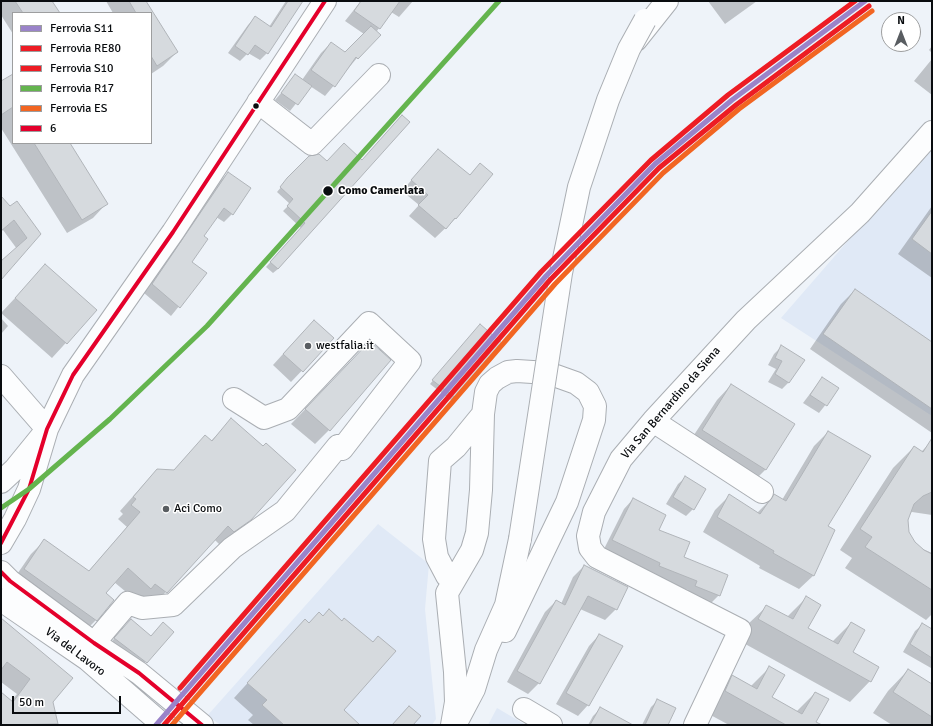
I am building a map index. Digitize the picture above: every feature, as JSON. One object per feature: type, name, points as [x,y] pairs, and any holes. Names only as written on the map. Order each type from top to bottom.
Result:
[{"type":"street","points":[[1,543],[15,519],[29,489],[48,429],[73,375],[174,232],[258,102],[326,1]]},
{"type":"street","points":[[455,725],[474,689],[486,650],[506,605],[520,539],[561,273],[579,187],[596,133],[629,49],[649,10],[657,1]]},
{"type":"street","points":[[629,49],[667,1]]},
{"type":"street","points":[[258,102],[312,144],[379,75]]},
{"type":"street","name":"Via San Bernardino da Siena","points":[[695,725],[740,630],[597,557],[590,548],[588,536],[594,512],[621,459],[653,421],[746,320],[860,212],[932,132]]},
{"type":"street","points":[[94,644],[128,603],[142,608],[174,605],[232,548],[285,512],[338,446],[342,449],[410,361],[368,323],[288,409],[264,418],[234,399]]},
{"type":"street","points":[[447,585],[472,550],[476,533],[481,490],[483,414],[486,392],[490,384],[497,378],[517,371],[548,373],[576,383],[588,392],[595,406],[594,420],[567,502],[503,634],[486,650]]},
{"type":"street","points":[[1,376],[48,429]]},
{"type":"street","points":[[452,725],[456,702],[455,672],[447,585],[448,532],[453,454],[456,447],[483,414]]},
{"type":"street","points":[[653,421],[762,492]]},
{"type":"street","points":[[1,482],[15,469],[48,429]]},
{"type":"street","name":"Via del Lavoro","points":[[1,572],[94,644],[139,673],[202,725]]},
{"type":"street","name":"Via del Lavoro","points":[[1,600],[87,659],[163,725]]},
{"type":"street","points":[[524,709],[551,725]]},
{"type":"shaded area","points":[[932,144],[932,416],[781,318]]},
{"type":"shaded area","points":[[378,524],[429,564],[425,609],[436,719],[432,725],[221,725],[207,716]]},
{"type":"shaded area","points":[[497,708],[526,725],[488,725]]},
{"type":"building","points":[[15,1],[52,1],[59,12],[22,12]]},
{"type":"building","points":[[129,1],[146,1],[178,52],[157,66],[152,58],[152,12],[135,12]]},
{"type":"building","points":[[288,1],[303,1],[268,54],[255,45],[248,55],[235,46],[255,16],[271,27]]},
{"type":"building","points":[[361,1],[400,1],[380,29],[354,11]]},
{"type":"building","points":[[371,26],[381,35],[358,59],[356,57],[335,87],[311,70],[331,42],[345,52]]},
{"type":"building","points":[[295,74],[312,86],[298,105],[281,93]]},
{"type":"building","points":[[12,75],[12,108],[1,115],[1,81]]},
{"type":"building","points":[[402,115],[410,122],[278,269],[270,262],[305,223],[287,206],[293,199],[280,187],[287,178],[309,156],[319,154],[327,161],[344,143],[362,160]]},
{"type":"building","points":[[35,144],[71,144],[108,204],[82,220]]},
{"type":"building","points":[[438,149],[470,175],[480,163],[493,174],[446,229],[418,205],[428,195],[411,180]]},
{"type":"building","points":[[228,172],[251,188],[233,215],[224,208],[204,236],[208,239],[192,262],[207,273],[180,308],[152,284]]},
{"type":"building","points":[[1,196],[10,206],[17,201],[41,234],[1,280],[1,261],[27,238],[14,220],[1,231]]},
{"type":"building","points":[[932,211],[932,254],[912,239]]},
{"type":"building","points":[[45,264],[97,310],[67,344],[15,298]]},
{"type":"building","points":[[855,289],[932,342],[932,409],[823,334]]},
{"type":"building","name":"westfalia.it","points":[[314,320],[334,338],[303,372],[283,354]]},
{"type":"building","points":[[480,324],[503,344],[456,398],[432,380]]},
{"type":"building","points":[[370,341],[391,360],[330,431],[305,409]]},
{"type":"building","points":[[781,345],[805,360],[789,383],[775,374],[782,361],[775,358]]},
{"type":"building","points":[[822,377],[839,388],[827,406],[810,395]]},
{"type":"building","points":[[731,384],[795,424],[766,470],[702,430]]},
{"type":"building","points":[[231,418],[263,446],[266,443],[296,470],[251,520],[234,532],[228,526],[167,593],[155,584],[151,589],[128,568],[106,593],[114,600],[97,621],[24,569],[44,539],[89,571],[140,512],[131,505],[136,499],[133,497],[157,469],[174,470],[205,435],[212,441]]},
{"type":"building","points":[[828,431],[871,456],[828,526],[835,530],[814,576],[773,553],[774,551],[717,517],[729,494],[760,514],[774,494],[786,501]]},
{"type":"building","points":[[932,438],[932,492],[923,496],[914,504],[908,520],[909,532],[915,542],[924,550],[932,554],[932,590],[865,547],[872,537],[860,529],[914,446],[923,452]]},
{"type":"building","points":[[685,476],[706,489],[694,510],[673,497]]},
{"type":"building","points":[[633,498],[666,515],[659,530],[690,542],[684,557],[728,575],[720,596],[695,586],[697,581],[659,566],[660,563],[612,540]]},
{"type":"building","points":[[584,565],[628,587],[617,610],[588,596],[540,684],[517,671],[556,600],[565,605]]},
{"type":"building","points":[[806,596],[821,605],[808,628],[838,644],[851,622],[865,630],[853,652],[879,667],[871,682],[758,619],[766,605],[793,619]]},
{"type":"building","points":[[329,609],[342,621],[344,618],[373,642],[378,636],[396,651],[344,710],[360,725],[284,725],[262,705],[267,700],[247,683],[305,619],[309,623],[319,612],[323,616]]},
{"type":"building","points":[[1,618],[73,678],[53,702],[58,724],[1,725],[1,692],[13,702],[30,679],[7,662],[1,670]]},
{"type":"building","points":[[131,619],[151,636],[163,622],[174,632],[147,663],[114,638]]},
{"type":"building","points":[[922,623],[932,629],[932,658],[910,644]]},
{"type":"building","points":[[599,634],[623,646],[589,706],[566,693]]},
{"type":"building","points":[[769,666],[785,675],[772,697],[802,714],[815,692],[829,699],[816,722],[822,725],[786,725],[725,691],[732,675],[757,689]]},
{"type":"building","points":[[908,669],[932,684],[932,717],[893,692]]},
{"type":"building","points":[[657,699],[676,708],[668,725],[645,725]]},
{"type":"building","points":[[409,706],[421,716],[413,725],[392,725]]},
{"type":"building","points":[[600,707],[633,725],[590,725]]},
{"type":"rail line","name":"R17","points":[[1,508],[29,489],[110,419],[207,326],[499,1]]},
{"type":"rail line","name":"S10","points":[[180,688],[541,272],[651,160],[728,95],[855,1]]},
{"type":"rail line","name":"S11","points":[[156,725],[546,276],[655,164],[732,100],[865,1]]},
{"type":"rail line","name":"RE80","points":[[164,725],[550,280],[659,168],[736,105],[869,6]]},
{"type":"rail line","name":"ES","points":[[172,725],[555,284],[663,173],[739,109],[872,11]]},
{"type":"transit line","name":"6","points":[[1,543],[29,489],[47,429],[73,375],[173,232],[325,1]]},
{"type":"transit line","name":"6","points":[[1,572],[10,581],[94,643],[139,673],[202,725]]},
{"type":"place","name":"Como Camerlata","points":[[328,191]]},
{"type":"place","name":"westfalia.it","points":[[308,346]]},
{"type":"place","name":"Aci Como","points":[[166,509]]}]
